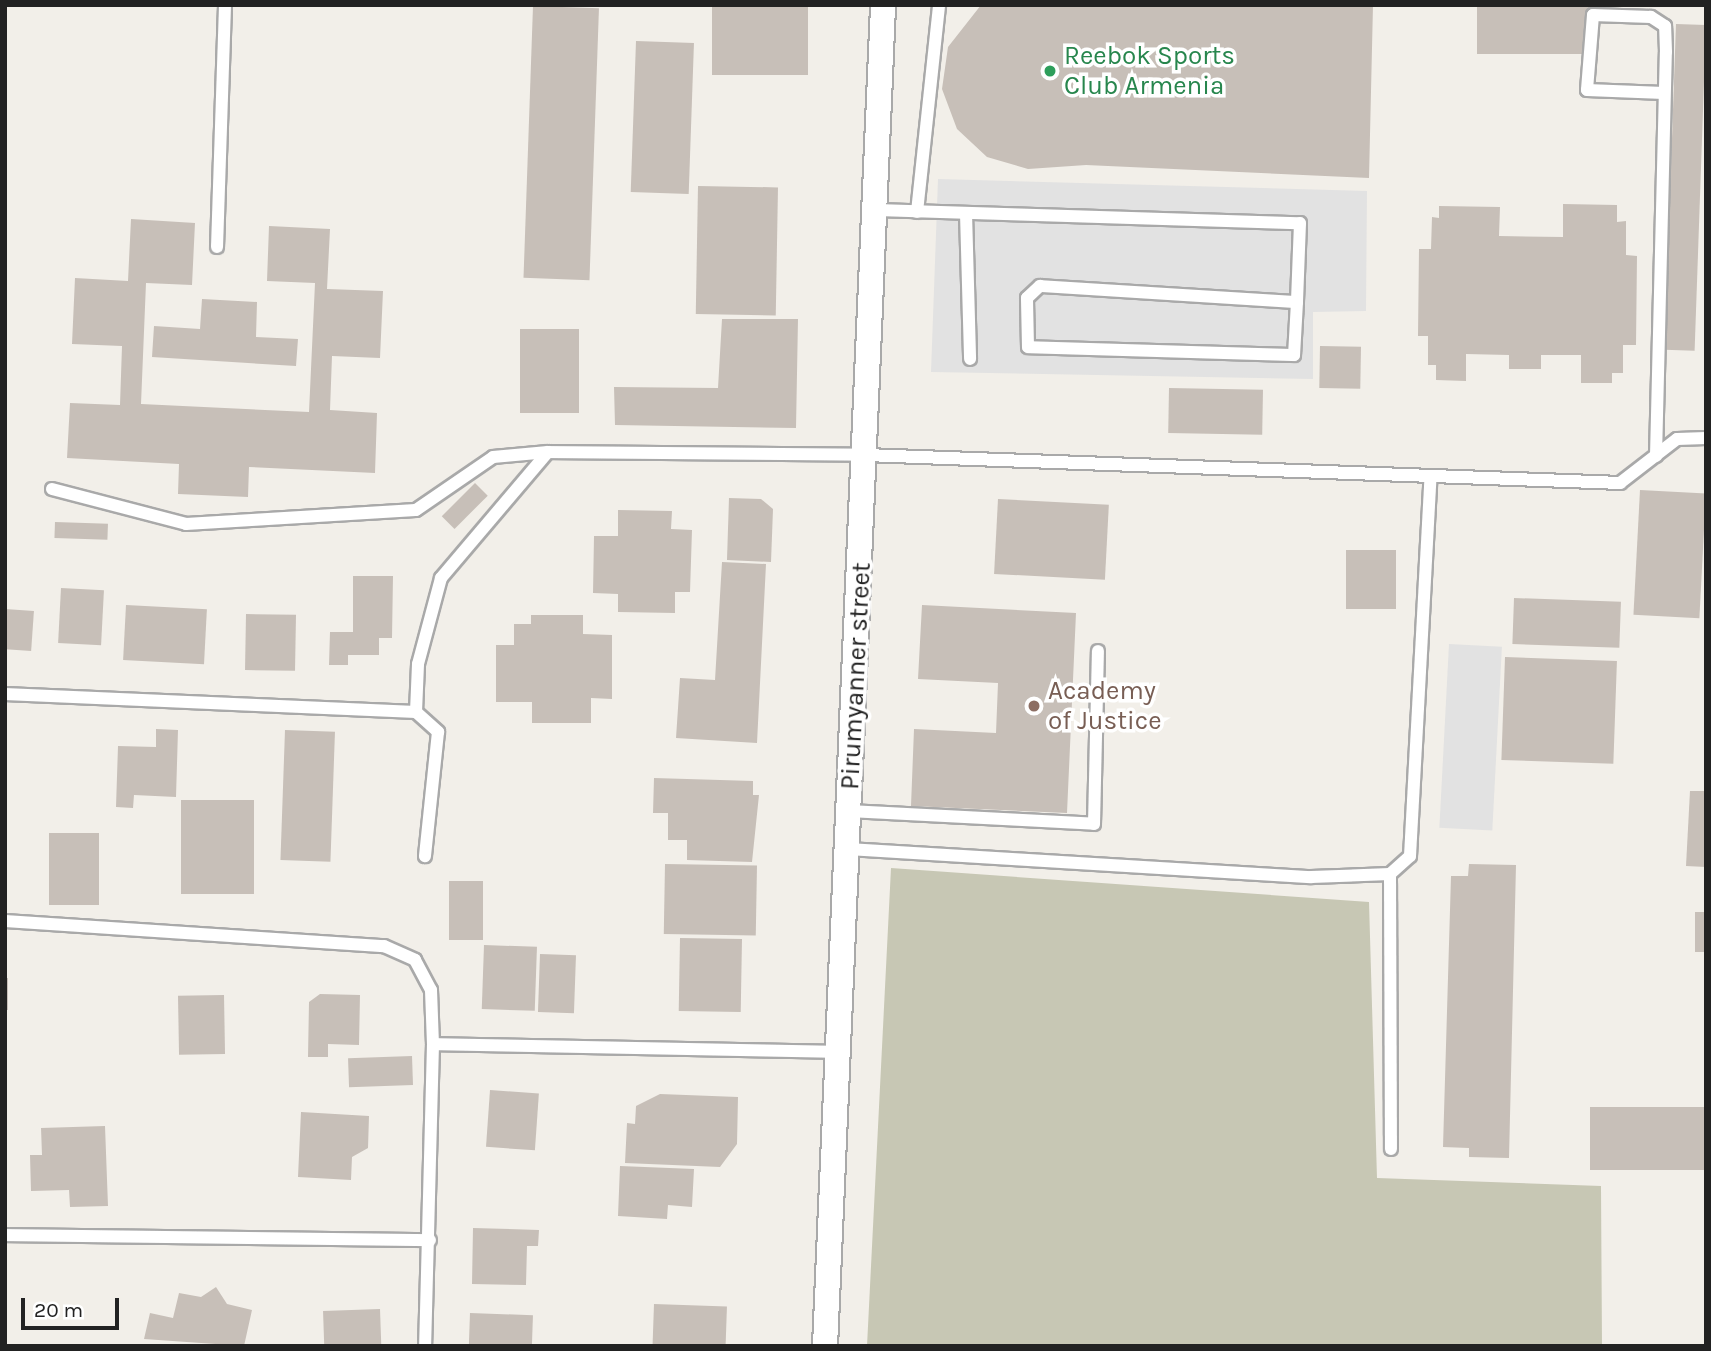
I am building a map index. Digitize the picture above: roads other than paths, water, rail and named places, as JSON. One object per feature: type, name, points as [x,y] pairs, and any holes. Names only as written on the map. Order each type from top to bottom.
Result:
[{"type":"street","name":"Pirumyanner street","points":[[825,1346],[883,5]]},
{"type":"lane","points":[[217,247],[225,5]]},
{"type":"lane","points":[[916,212],[939,5]]},
{"type":"lane","points":[[1656,456],[1664,93],[1665,26],[1651,17],[1593,15],[1587,90],[1664,93]]},
{"type":"lane","points":[[875,211],[1300,223],[1297,302],[1294,355],[1028,347],[1027,298],[1041,285],[1297,302]]},
{"type":"lane","points":[[966,213],[970,359]]},
{"type":"lane","points":[[52,489],[186,524],[416,510],[493,457],[548,452],[865,455],[1430,481],[1620,483],[1677,439],[1705,436]]},
{"type":"lane","points":[[416,712],[418,664],[440,578],[548,452]]},
{"type":"lane","points":[[848,849],[1311,877],[1390,874],[1410,856],[1430,481]]},
{"type":"lane","points":[[850,811],[1094,824],[1098,651]]},
{"type":"lane","points":[[5,694],[416,712],[438,732],[425,856]]},
{"type":"lane","points":[[1390,874],[1391,1149]]},
{"type":"lane","points":[[5,921],[401,950],[425,973],[433,1044],[430,1240],[425,1346]]},
{"type":"lane","points":[[433,1044],[838,1052]]},
{"type":"lane","points":[[5,1235],[430,1240]]},
{"type":"place","name":"Reebok Sports Club Armenia","points":[[1050,71]]},
{"type":"place","name":"Academy of Justice","points":[[1034,706]]}]
